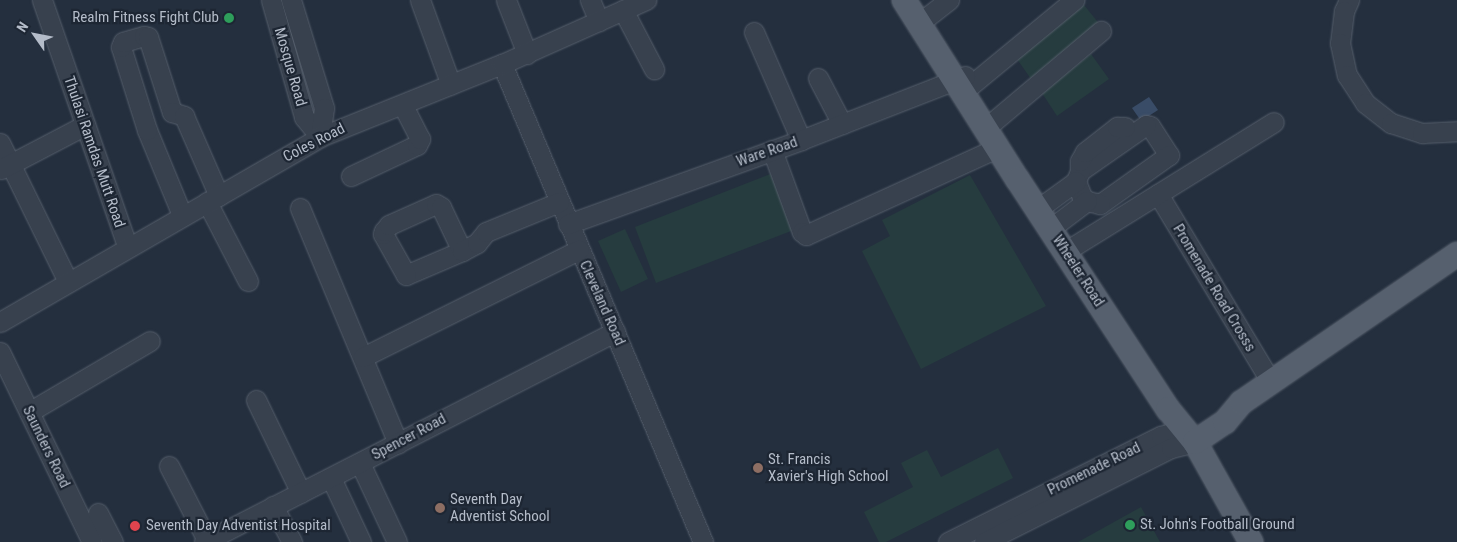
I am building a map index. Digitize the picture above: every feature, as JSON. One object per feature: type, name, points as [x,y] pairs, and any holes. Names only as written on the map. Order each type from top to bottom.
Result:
[{"type":"main road","name":"Wheeler Road","points":[[904,0],[973,95],[1053,213],[1261,542]]},
{"type":"main road","name":"Wheeler Road","points":[[921,9],[973,95],[997,148],[1168,409],[1194,434],[1251,542]]},
{"type":"main road","name":"Promenade Road","points":[[1194,434],[1214,410],[1242,402],[1457,254]]},
{"type":"street","name":"Thulasi Ramdas Mutt Road","points":[[42,0],[128,248]]},
{"type":"street","name":"Mosque Road","points":[[271,0],[304,116],[320,137]]},
{"type":"street","name":"Mosque Road","points":[[291,0],[324,108],[320,137]]},
{"type":"street","points":[[420,0],[451,85]]},
{"type":"street","points":[[506,0],[526,54]]},
{"type":"street","points":[[590,0],[599,21]]},
{"type":"street","name":"Coles Road","points":[[0,322],[128,248],[182,214],[213,199],[320,137],[526,54],[646,0]]},
{"type":"street","points":[[921,9],[949,0]]},
{"type":"street","points":[[973,95],[1074,0]]},
{"type":"street","points":[[1349,0],[1344,11],[1340,43],[1347,75],[1365,103],[1391,123],[1422,133],[1457,130]]},
{"type":"street","points":[[623,10],[654,69]]},
{"type":"street","points":[[973,95],[1101,31]]},
{"type":"street","points":[[754,32],[801,140]]},
{"type":"street","points":[[182,214],[147,130],[121,47],[123,42],[144,36],[148,37],[172,112],[184,116],[213,199],[248,281]]},
{"type":"street","name":"Cleveland Road","points":[[502,64],[703,542]]},
{"type":"street","points":[[818,78],[842,124]]},
{"type":"street","name":"Ware Road","points":[[469,247],[491,243],[563,212],[772,150],[842,124],[973,95]]},
{"type":"street","points":[[351,176],[417,145],[420,139],[403,104]]},
{"type":"street","points":[[1074,246],[1274,122]]},
{"type":"street","points":[[5,167],[85,125]]},
{"type":"street","points":[[1148,125],[1169,155],[1100,204],[1087,201],[1053,213],[1078,176],[1148,125]]},
{"type":"street","points":[[1087,201],[1079,192],[1078,176],[1080,161],[1085,152],[1117,127],[1125,127]]},
{"type":"street","points":[[0,143],[5,167],[68,282]]},
{"type":"street","points":[[772,150],[802,232],[806,235],[997,148]]},
{"type":"street","points":[[1110,196],[1114,201],[1122,203],[1156,181],[1155,173]]},
{"type":"street","name":"Promenade Road Crosss","points":[[1158,194],[1271,382]]},
{"type":"street","points":[[300,208],[398,443]]},
{"type":"street","points":[[363,357],[579,250]]},
{"type":"street","name":"Spencer Road","points":[[205,541],[615,332]]},
{"type":"street","points":[[29,412],[150,341]]},
{"type":"street","name":"Saunders Road","points":[[0,352],[92,542]]},
{"type":"street","points":[[256,400],[300,493]]},
{"type":"street","name":"Promenade Road","points":[[948,542],[1161,436],[1194,434]]},
{"type":"street","name":"Promenade Road","points":[[984,542],[1171,448],[1194,434]]},
{"type":"street","points":[[360,463],[398,542]]},
{"type":"street","points":[[169,466],[205,541]]},
{"type":"street","points":[[331,478],[361,542]]},
{"type":"street","points":[[273,506],[292,542]]},
{"type":"street","points":[[98,513],[113,542]]},
{"type":"green space","points":[[1080,0],[1101,26],[1033,82],[1015,56]]},
{"type":"green space","points":[[1091,54],[1109,79],[1057,116],[1042,93]]},
{"type":"green space","points":[[783,169],[804,226],[656,283],[635,227]]},
{"type":"green space","points":[[970,175],[1046,306],[921,369],[862,251],[890,236],[882,220]]},
{"type":"green space","points":[[625,229],[648,279],[621,292],[598,241]]},
{"type":"green space","points":[[998,448],[1013,478],[886,542],[879,542],[864,512],[913,487],[901,463],[927,450],[941,477]]},
{"type":"green space","name":"St. John's Football Ground","points":[[1141,507],[1160,542],[1078,542]]},
{"type":"water","points":[[1149,97],[1158,110],[1141,121],[1132,108]]},
{"type":"place","name":"Realm Fitness Fight Club","points":[[229,18]]},
{"type":"place","name":"St. Francis Xavier's High School","points":[[758,468]]},
{"type":"place","name":"Seventh Day Adventist School","points":[[440,508]]},
{"type":"place","name":"St. John's Football Ground","points":[[1130,525]]},
{"type":"place","name":"Seventh Day Adventist Hospital","points":[[135,526]]}]
